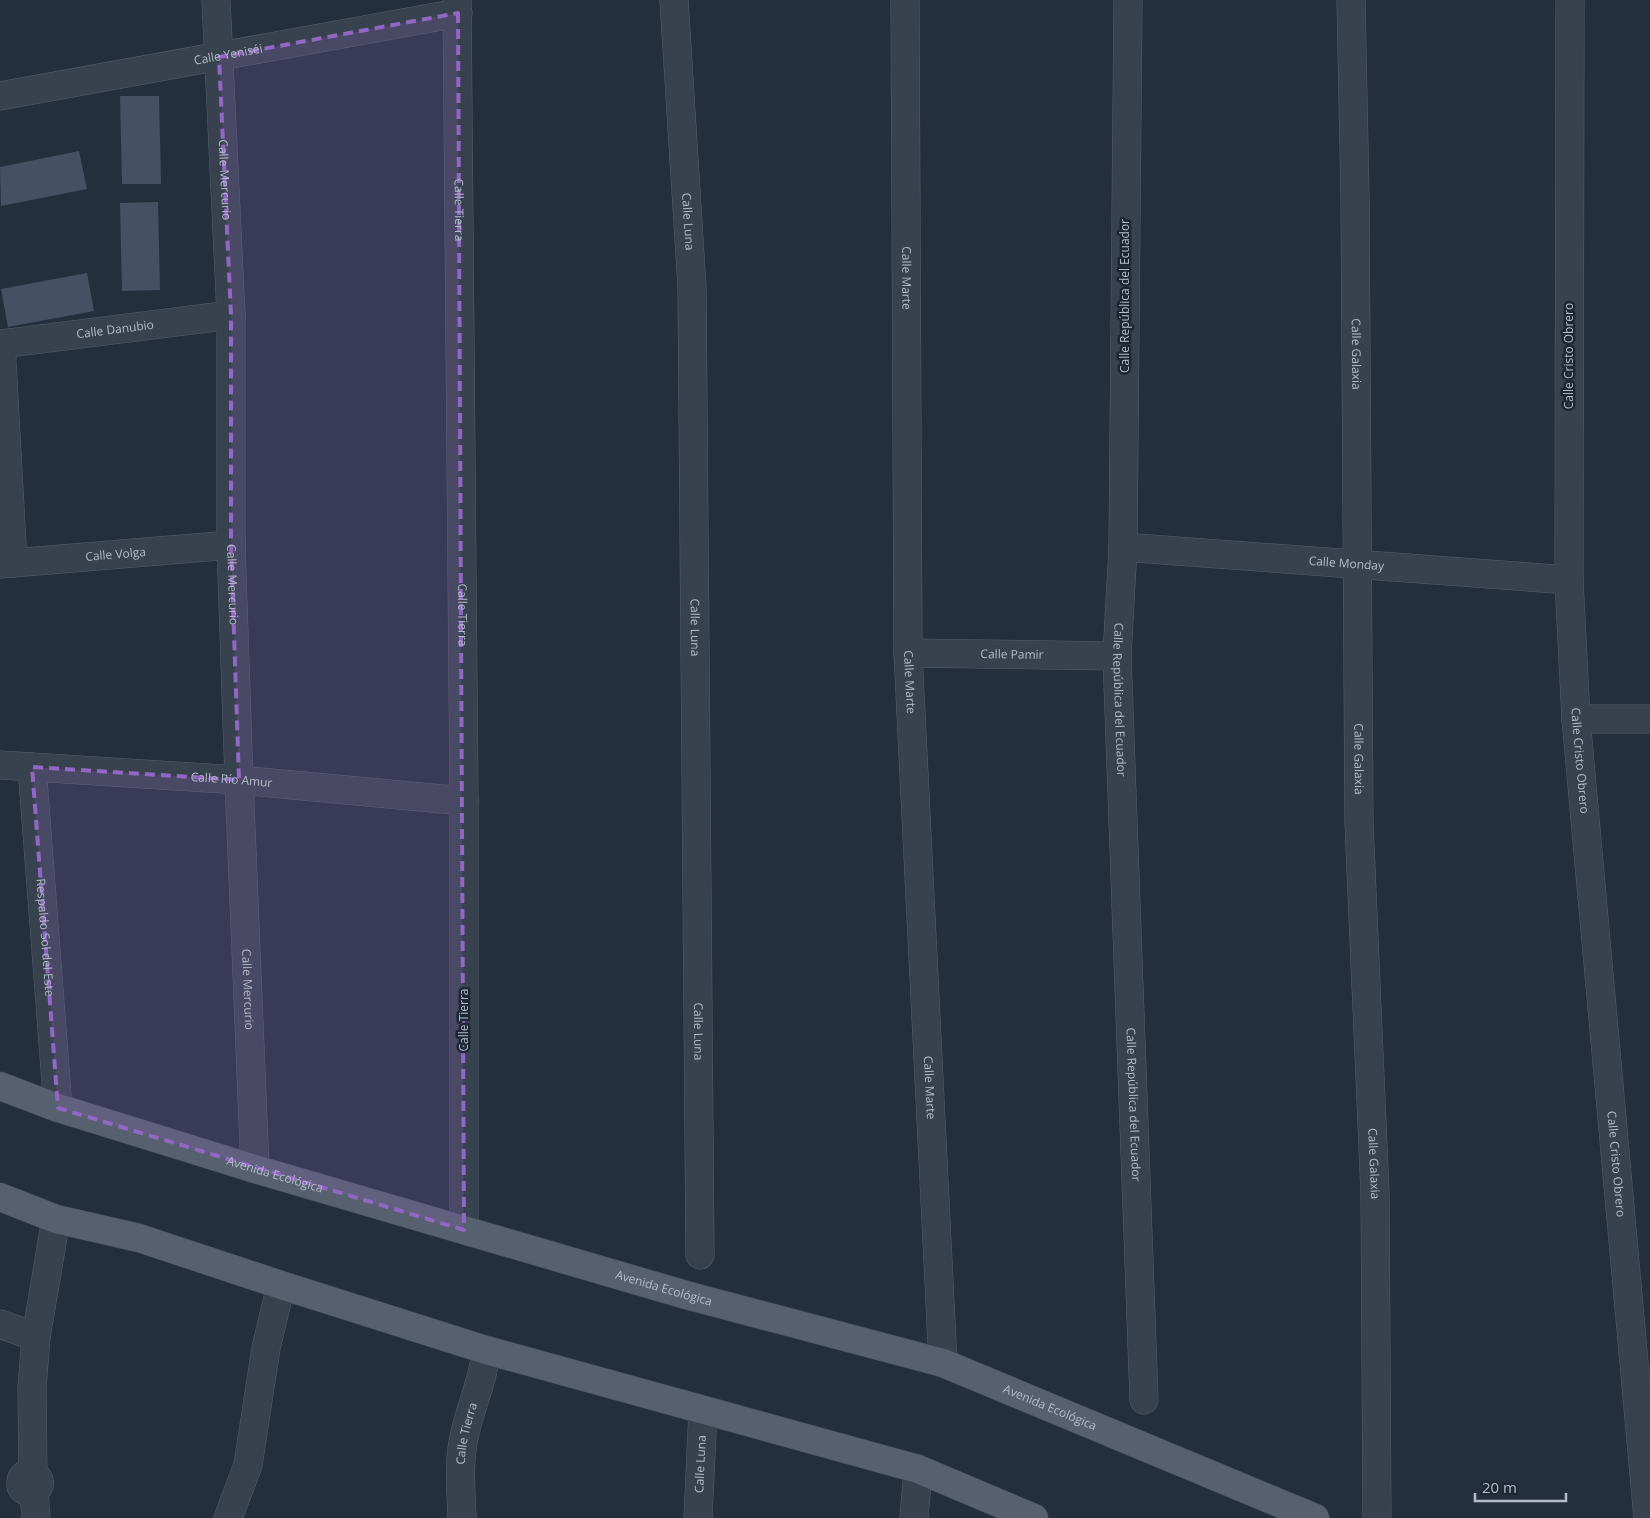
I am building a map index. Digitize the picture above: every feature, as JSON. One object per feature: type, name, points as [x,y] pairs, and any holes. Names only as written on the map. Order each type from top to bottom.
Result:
[{"type":"main road","name":"Avenida Ecológica","points":[[0,1086],[58,1108],[254,1169],[686,1296],[943,1363],[1315,1518]]},
{"type":"main road","points":[[0,1197],[56,1219],[139,1238],[486,1350],[918,1469],[1034,1518]]},
{"type":"street","name":"Calle Mercurio","points":[[216,0],[231,315],[231,545],[238,780],[254,1169]]},
{"type":"street","name":"Calle Luna","points":[[674,0],[692,287],[700,1255]]},
{"type":"street","name":"Calle Marte","points":[[905,0],[908,653],[943,1363]]},
{"type":"street","name":"Calle República del Ecuador","points":[[1128,0],[1123,547],[1116,656],[1144,1400]]},
{"type":"street","name":"Calle Galaxia","points":[[1351,0],[1355,197],[1359,823],[1375,1193],[1377,1518]]},
{"type":"street","name":"Calle Cristo Obrero","points":[[1570,0],[1568,580],[1576,719],[1648,1518]]},
{"type":"street","name":"Calle Yeniséi","points":[[0,96],[219,57],[457,6]]},
{"type":"street","name":"Calle Tierra","points":[[457,6],[464,801],[464,1230]]},
{"type":"street","name":"Calle Danubio","points":[[1,344],[231,315]]},
{"type":"street","points":[[1,344],[7,564]]},
{"type":"street","name":"Calle Volga","points":[[7,564],[231,545]]},
{"type":"street","name":"Calle Monday","points":[[1123,547],[1568,580]]},
{"type":"street","name":"Calle Pamir","points":[[908,653],[1116,656]]},
{"type":"street","points":[[1576,719],[1650,720]]},
{"type":"street","name":"Calle Río Amur","points":[[0,766],[238,780],[464,801]]},
{"type":"street","name":"Respaldo Sol del Este","points":[[32,767],[58,1108]]},
{"type":"street","points":[[25,1490],[36,1337],[56,1219]]},
{"type":"street","points":[[228,1518],[248,1465],[266,1348],[281,1285]]},
{"type":"street","points":[[0,1324],[36,1337]]},
{"type":"street","name":"Calle Tierra","points":[[462,1518],[461,1456],[465,1433],[482,1374],[486,1350]]},
{"type":"street","name":"Calle Luna","points":[[698,1518],[703,1410]]},
{"type":"street","points":[[914,1518],[918,1469]]},
{"type":"highlighted area","points":[[458,13],[464,1230],[58,1108],[32,767],[239,780],[231,545],[231,315],[219,57]]},
{"type":"building","points":[[120,96],[159,96],[161,184],[122,184]]},
{"type":"building","points":[[79,151],[87,189],[1,206],[0,167]]},
{"type":"building","points":[[158,202],[160,290],[122,291],[120,203]]},
{"type":"building","points":[[87,273],[94,311],[8,327],[1,289]]}]
